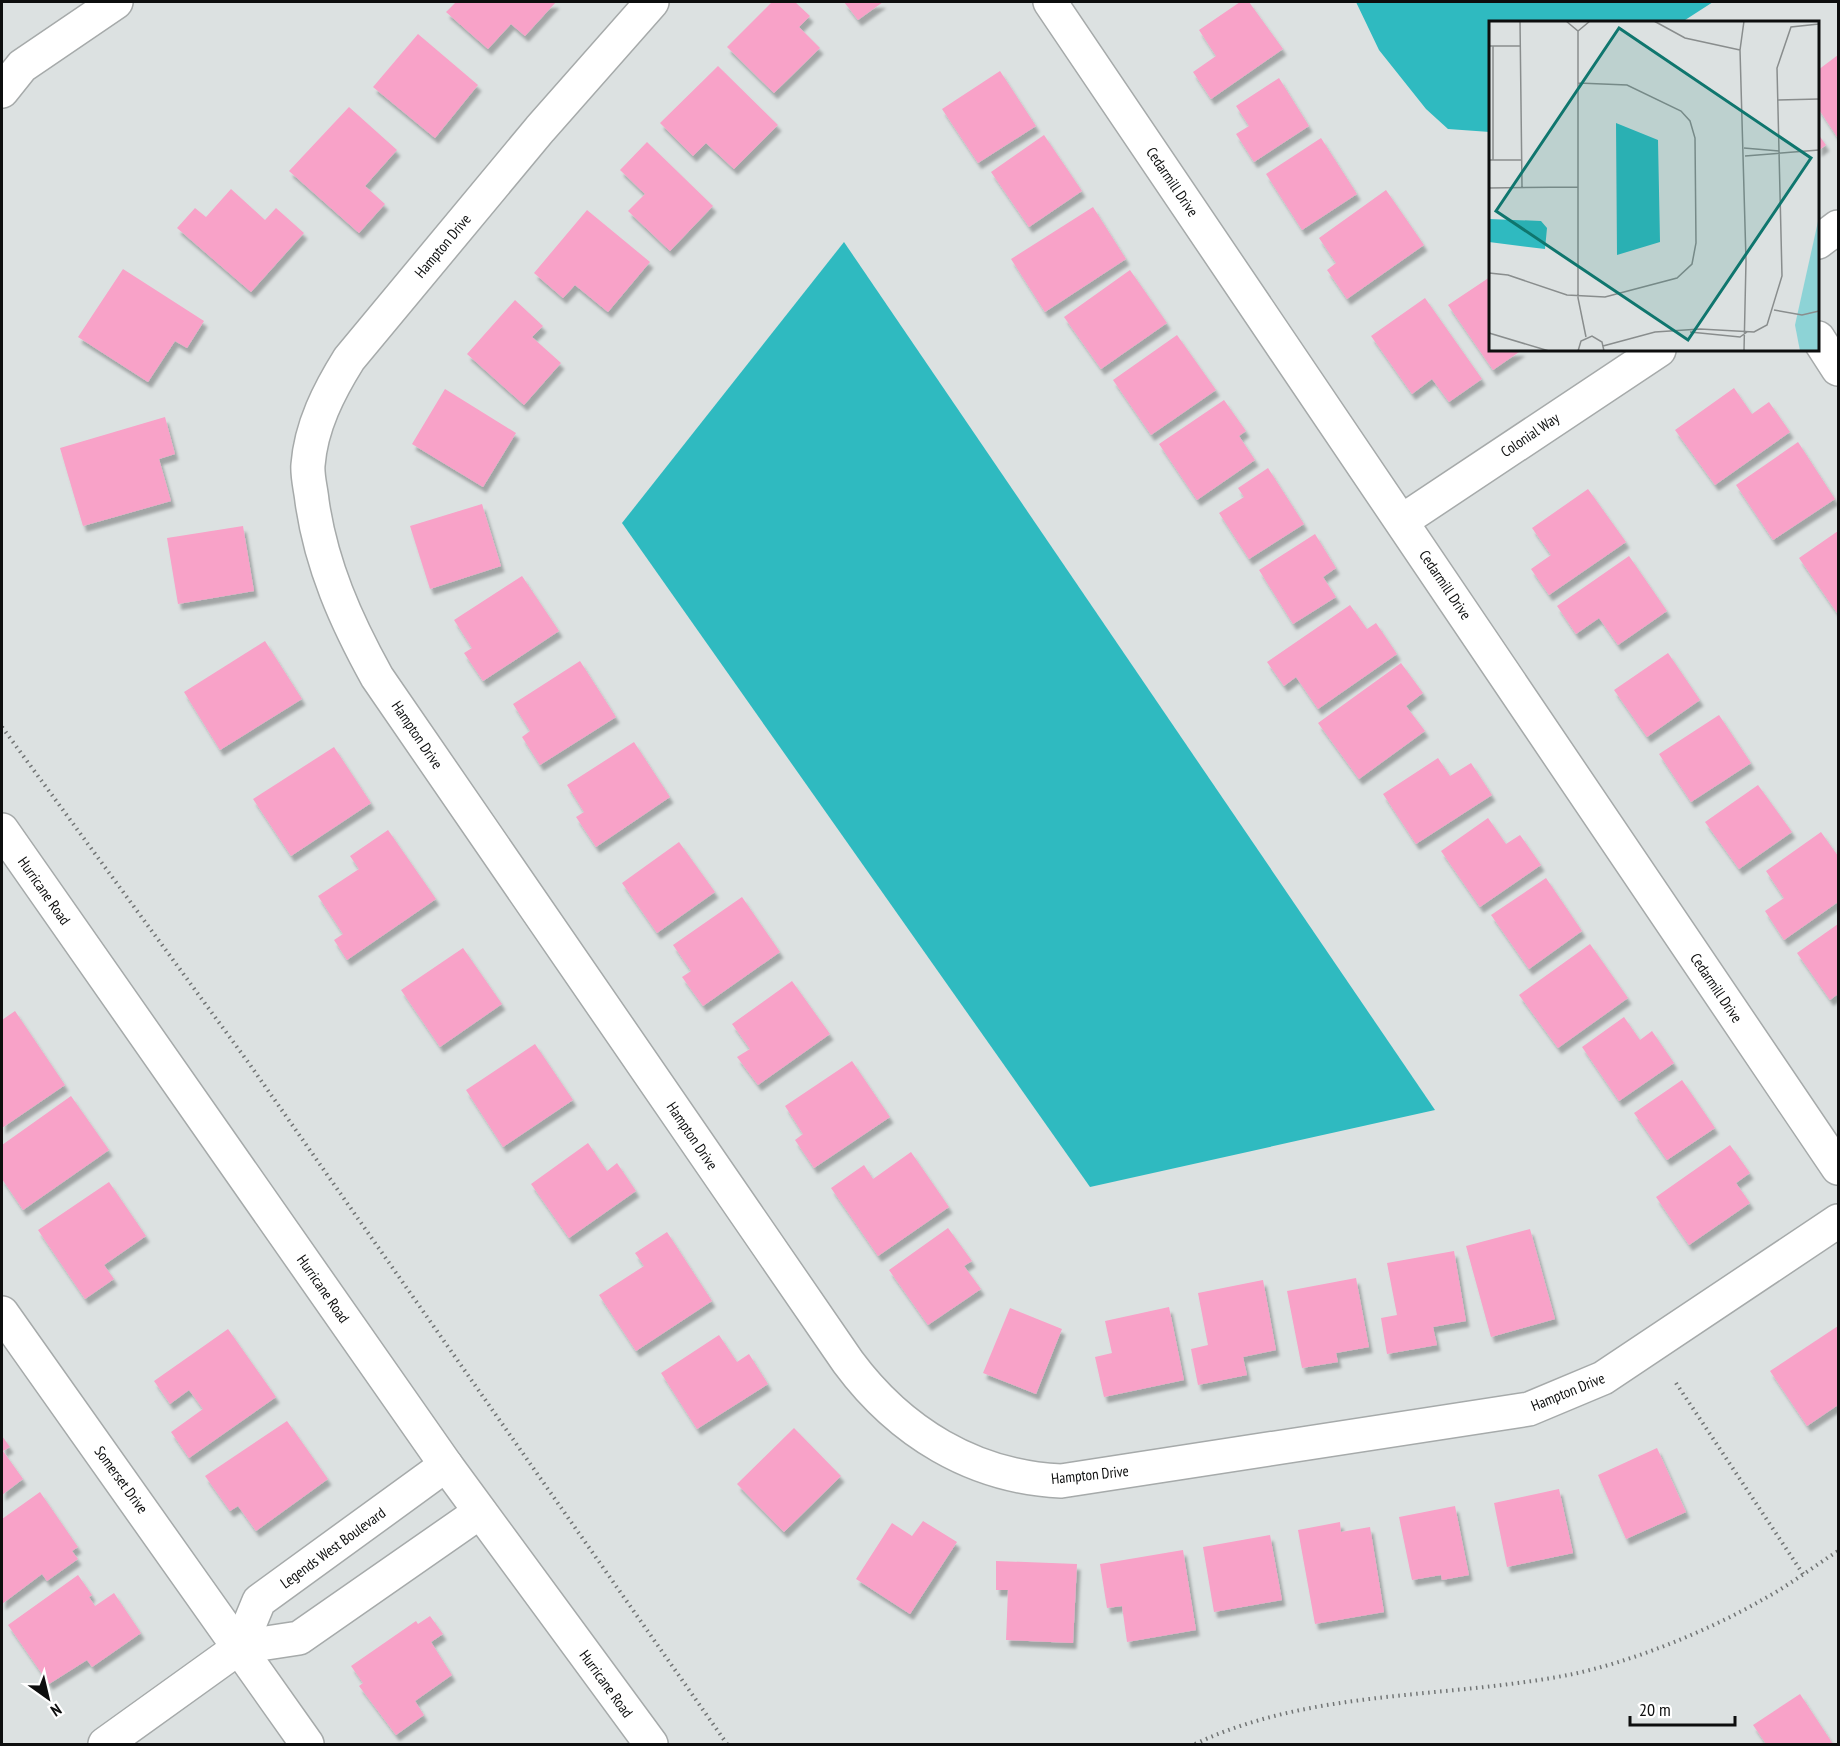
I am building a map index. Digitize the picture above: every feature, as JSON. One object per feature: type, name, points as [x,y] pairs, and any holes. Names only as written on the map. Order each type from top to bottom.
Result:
[{"type":"street","points":[[8,76],[116,2]]},
{"type":"street","name":"Hampton Drive","points":[[652,2],[533,138],[349,359],[331,389],[317,422],[307,466],[315,519],[329,578],[350,627],[377,677],[848,1362],[880,1402],[917,1431],[958,1456],[994,1470],[1032,1479],[1061,1481],[1503,1413],[1529,1408],[1603,1378],[1839,1221]]},
{"type":"street","name":"Cedarmill Drive","points":[[1050,2],[1839,1168]]},
{"type":"street","points":[[1819,241],[1839,227]]},
{"type":"street","points":[[1819,339],[1839,369]]},
{"type":"street","name":"Colonial Way","points":[[1402,521],[1657,351]]},
{"type":"street","name":"Hurricane Road","points":[[2,830],[446,1465],[651,1744]]},
{"type":"street","name":"Somerset Drive","points":[[2,1313],[307,1744]]},
{"type":"street","name":"Legends West Boulevard","points":[[240,1647],[259,1601],[446,1465]]},
{"type":"street","points":[[105,1744],[240,1647],[299,1638],[480,1512]]},
{"type":"path","points":[[2,727],[248,1062],[727,1744]]},
{"type":"path","points":[[1676,1383],[1803,1574]]},
{"type":"path","points":[[1195,1744],[1226,1730],[1288,1711],[1344,1700],[1469,1691],[1570,1674],[1673,1643],[1762,1600],[1839,1551]]},
{"type":"water","points":[[1356,2],[1713,2],[1684,21],[1489,21],[1489,132],[1448,129],[1426,109],[1379,50]]},
{"type":"water","points":[[844,242],[1435,1110],[1090,1187],[622,523]]},
{"type":"building","points":[[456,2],[556,2],[525,36],[511,24],[488,49],[446,12]]},
{"type":"building","points":[[772,2],[795,2],[810,16],[799,27],[820,48],[774,93],[727,47]]},
{"type":"building","points":[[844,2],[883,2],[858,20]]},
{"type":"building","points":[[1240,2],[1249,2],[1283,49],[1211,99],[1193,72],[1216,56],[1199,30]]},
{"type":"building","points":[[418,34],[478,85],[435,138],[373,87]]},
{"type":"building","points":[[1838,55],[1837,137],[1819,110],[1819,69]]},
{"type":"building","points":[[718,66],[778,125],[734,169],[706,143],[693,156],[660,123]]},
{"type":"building","points":[[1000,71],[1036,126],[978,163],[942,109]]},
{"type":"building","points":[[1279,78],[1309,126],[1254,162],[1236,134],[1249,126],[1236,106]]},
{"type":"building","points":[[349,107],[397,150],[365,186],[385,204],[359,233],[289,171]]},
{"type":"building","points":[[1044,135],[1082,191],[1029,227],[991,172]]},
{"type":"building","points":[[1819,135],[1826,145],[1819,150]]},
{"type":"building","points":[[1321,138],[1357,194],[1302,230],[1266,174]]},
{"type":"building","points":[[647,142],[713,206],[670,251],[628,211],[645,194],[620,170]]},
{"type":"building","points":[[231,189],[265,220],[276,208],[304,233],[251,292],[177,228],[195,208],[206,217]]},
{"type":"building","points":[[1386,190],[1424,245],[1347,299],[1327,270],[1336,263],[1319,238]]},
{"type":"building","points":[[1093,207],[1126,259],[1045,312],[1011,259]]},
{"type":"building","points":[[587,210],[650,262],[608,312],[575,285],[563,298],[534,273]]},
{"type":"building","points":[[123,269],[204,321],[187,348],[175,341],[148,382],[78,337]]},
{"type":"building","points":[[1130,270],[1167,323],[1101,369],[1064,317]]},
{"type":"building","points":[[1489,278],[1489,351],[1521,351],[1493,370],[1448,305]]},
{"type":"building","points":[[1425,298],[1482,379],[1449,402],[1432,379],[1412,394],[1371,336]]},
{"type":"building","points":[[515,300],[543,326],[532,337],[561,363],[524,405],[467,354]]},
{"type":"building","points":[[1177,335],[1216,390],[1151,435],[1113,380]]},
{"type":"building","points":[[1734,388],[1752,414],[1769,402],[1790,432],[1715,485],[1675,430]]},
{"type":"building","points":[[445,389],[516,433],[483,487],[412,444]]},
{"type":"building","points":[[1224,400],[1246,431],[1239,436],[1255,460],[1197,500],[1159,444]]},
{"type":"building","points":[[165,417],[175,454],[159,459],[171,501],[83,526],[60,448]]},
{"type":"building","points":[[1798,442],[1835,499],[1773,540],[1736,485]]},
{"type":"building","points":[[1268,468],[1304,524],[1249,559],[1219,513],[1244,497],[1238,488]]},
{"type":"building","points":[[1588,489],[1626,542],[1549,595],[1531,569],[1551,555],[1532,528]]},
{"type":"building","points":[[482,504],[501,566],[430,589],[410,526]]},
{"type":"building","points":[[243,526],[254,591],[178,604],[167,538]]},
{"type":"building","points":[[1838,531],[1838,612],[1837,613],[1799,558]]},
{"type":"building","points":[[1315,534],[1336,568],[1323,577],[1336,597],[1293,624],[1259,570]]},
{"type":"building","points":[[1629,556],[1667,611],[1618,645],[1599,618],[1576,634],[1557,606]]},
{"type":"building","points":[[522,576],[559,631],[483,681],[464,653],[472,648],[454,620]]},
{"type":"building","points":[[1350,605],[1367,629],[1376,623],[1397,654],[1318,709],[1296,677],[1284,686],[1267,662]]},
{"type":"building","points":[[265,641],[302,699],[220,750],[184,692]]},
{"type":"building","points":[[1668,653],[1700,700],[1647,737],[1614,690]]},
{"type":"building","points":[[580,661],[616,717],[540,765],[522,737],[530,731],[513,704]]},
{"type":"building","points":[[1401,663],[1423,693],[1406,706],[1425,731],[1359,779],[1318,723]]},
{"type":"building","points":[[1719,715],[1751,763],[1691,802],[1659,754]]},
{"type":"building","points":[[634,742],[670,797],[596,847],[576,817],[584,812],[567,785]]},
{"type":"building","points":[[334,747],[371,803],[291,856],[253,799]]},
{"type":"building","points":[[1438,758],[1450,776],[1471,763],[1492,795],[1416,844],[1383,794]]},
{"type":"building","points":[[1758,785],[1792,832],[1739,869],[1705,822]]},
{"type":"building","points":[[1488,818],[1506,844],[1520,835],[1541,865],[1480,907],[1441,851]]},
{"type":"building","points":[[388,830],[436,899],[347,960],[334,940],[343,934],[318,896],[359,869],[350,856]]},
{"type":"building","points":[[1821,832],[1838,856],[1838,902],[1784,940],[1765,911],[1784,898],[1766,871]]},
{"type":"building","points":[[679,842],[715,892],[657,933],[622,883]]},
{"type":"building","points":[[1546,878],[1582,931],[1529,969],[1491,915]]},
{"type":"building","points":[[742,897],[780,952],[703,1006],[682,977],[691,971],[673,945]]},
{"type":"building","points":[[1838,924],[1838,994],[1830,1000],[1797,953]]},
{"type":"building","points":[[1590,944],[1628,998],[1558,1048],[1519,995]]},
{"type":"building","points":[[463,948],[502,1004],[440,1047],[401,990]]},
{"type":"building","points":[[792,981],[830,1034],[758,1085],[737,1057],[750,1049],[732,1024]]},
{"type":"building","points":[[15,1011],[65,1085],[2,1128],[2,1020]]},
{"type":"building","points":[[1624,1017],[1640,1040],[1652,1031],[1674,1063],[1619,1101],[1582,1047]]},
{"type":"building","points":[[535,1044],[573,1100],[503,1147],[466,1090]]},
{"type":"building","points":[[852,1061],[890,1117],[814,1168],[795,1140],[803,1134],[785,1106]]},
{"type":"building","points":[[1682,1080],[1715,1128],[1667,1160],[1634,1113]]},
{"type":"building","points":[[71,1096],[109,1150],[23,1210],[2,1179],[2,1145]]},
{"type":"building","points":[[588,1143],[607,1171],[617,1163],[636,1191],[569,1238],[531,1184]]},
{"type":"building","points":[[1730,1145],[1750,1173],[1736,1183],[1750,1203],[1689,1245],[1656,1197]]},
{"type":"building","points":[[911,1152],[949,1207],[878,1256],[831,1188],[864,1165],[873,1179]]},
{"type":"building","points":[[109,1182],[146,1236],[104,1265],[114,1279],[85,1299],[38,1230]]},
{"type":"building","points":[[948,1228],[972,1261],[964,1266],[981,1289],[928,1325],[889,1270]]},
{"type":"building","points":[[1530,1229],[1555,1319],[1491,1337],[1466,1246]]},
{"type":"building","points":[[667,1232],[712,1301],[636,1351],[599,1295],[644,1266],[635,1253]]},
{"type":"building","points":[[1454,1251],[1466,1321],[1433,1327],[1437,1345],[1387,1354],[1381,1318],[1397,1315],[1387,1263]]},
{"type":"building","points":[[1356,1278],[1369,1347],[1336,1353],[1338,1362],[1302,1368],[1287,1291]]},
{"type":"building","points":[[1263,1280],[1276,1350],[1243,1357],[1247,1375],[1198,1385],[1191,1349],[1208,1345],[1198,1293]]},
{"type":"building","points":[[1169,1307],[1184,1380],[1104,1397],[1095,1357],[1112,1353],[1105,1321]]},
{"type":"building","points":[[1010,1308],[1062,1329],[1036,1394],[983,1373]]},
{"type":"building","points":[[1838,1326],[1838,1405],[1807,1426],[1770,1371]]},
{"type":"building","points":[[228,1329],[276,1397],[189,1458],[171,1432],[203,1409],[189,1390],[170,1404],[154,1381]]},
{"type":"building","points":[[719,1335],[737,1362],[749,1354],[768,1384],[697,1429],[661,1373]]},
{"type":"building","points":[[287,1421],[328,1479],[256,1531],[238,1506],[230,1511],[205,1476]]},
{"type":"building","points":[[794,1428],[841,1476],[784,1532],[737,1484]]},
{"type":"building","points":[[2,1436],[10,1447],[3,1451],[23,1479],[2,1495]]},
{"type":"building","points":[[1657,1448],[1686,1512],[1626,1539],[1598,1475]]},
{"type":"building","points":[[1559,1489],[1573,1553],[1507,1567],[1494,1503]]},
{"type":"building","points":[[40,1492],[78,1547],[72,1551],[78,1559],[47,1581],[42,1574],[2,1604],[2,1519]]},
{"type":"building","points":[[1455,1506],[1469,1575],[1442,1580],[1441,1575],[1412,1580],[1399,1517]]},
{"type":"building","points":[[923,1521],[957,1542],[910,1614],[856,1579],[892,1523],[912,1536]]},
{"type":"building","points":[[1340,1522],[1341,1532],[1370,1527],[1384,1612],[1315,1624],[1298,1530]]},
{"type":"building","points":[[1270,1535],[1282,1600],[1214,1612],[1203,1547]]},
{"type":"building","points":[[1183,1550],[1196,1630],[1127,1642],[1122,1606],[1107,1608],[1100,1564]]},
{"type":"building","points":[[996,1561],[1077,1564],[1073,1643],[1006,1640],[1008,1590],[996,1590]]},
{"type":"building","points":[[78,1575],[92,1595],[89,1597],[95,1606],[114,1593],[141,1633],[92,1667],[87,1660],[49,1684],[8,1625]]},
{"type":"building","points":[[430,1616],[443,1634],[431,1642],[452,1675],[415,1701],[424,1715],[396,1735],[359,1686],[363,1683],[351,1666],[416,1621],[418,1624]]},
{"type":"building","points":[[1800,1694],[1833,1744],[1766,1744],[1753,1725]]}]
